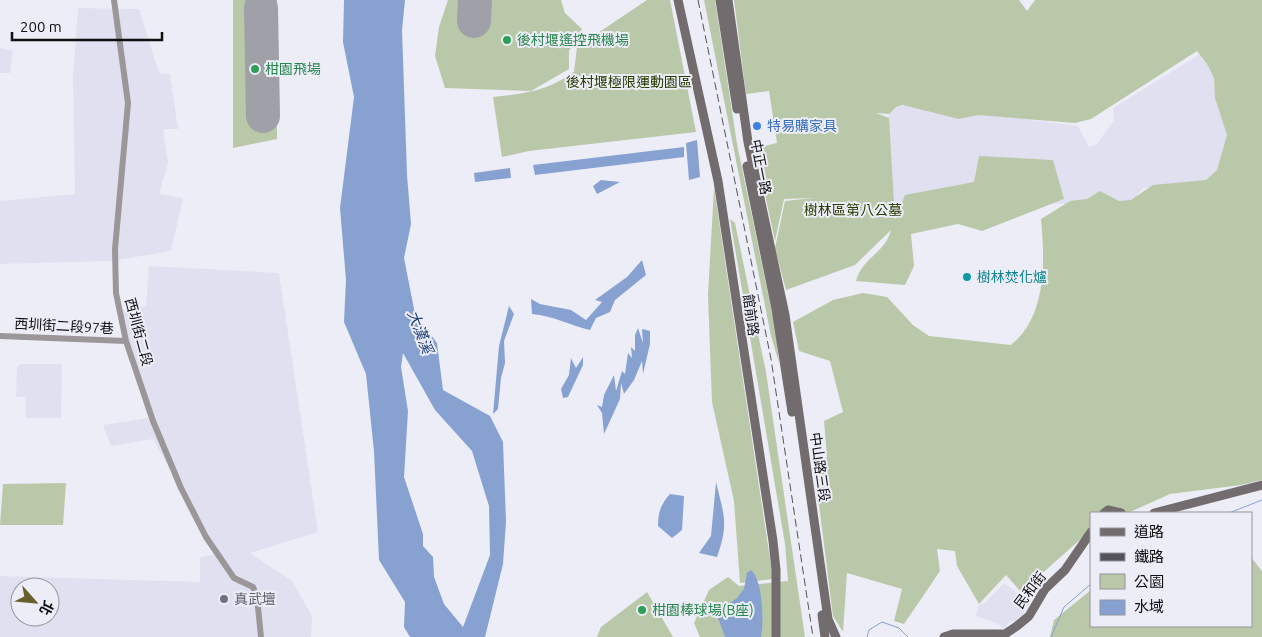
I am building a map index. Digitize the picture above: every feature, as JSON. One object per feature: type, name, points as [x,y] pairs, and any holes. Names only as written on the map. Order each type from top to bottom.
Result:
[{"type":"main road","name":"館前路","points":[[678,0],[718,182],[773,541],[776,570],[776,637]]},
{"type":"main road","name":"中正一路","points":[[720,0],[743,149],[776,309]]},
{"type":"main road","name":"中正一路","points":[[728,0],[748,142],[782,299]]},
{"type":"main road","name":"中山路三段","points":[[782,299],[826,621],[824,637]]},
{"type":"main road","name":"中山路三段","points":[[776,309],[826,621],[836,637]]},
{"type":"main road","points":[[1158,512],[1262,486]]},
{"type":"main road","name":"民和街","points":[[944,637],[953,634],[992,636],[1005,634],[1017,626],[1030,616],[1045,590],[1065,570],[1090,533]]},
{"type":"main road","points":[[826,621],[829,637]]},
{"type":"street","name":"西圳街二段","points":[[114,0],[128,103],[115,249],[116,293],[126,341],[153,422],[180,488],[204,533],[234,578],[253,587],[261,637]]},
{"type":"street","name":"西圳街二段97巷","points":[[0,336],[126,341]]},
{"type":"shaded area","points":[[78,8],[139,9],[159,73],[170,74],[178,129],[163,129],[168,163],[159,194],[183,198],[171,251],[111,261],[0,264],[0,201],[75,194],[73,78]]},
{"type":"shaded area","points":[[0,48],[13,51],[10,73],[0,73]]},
{"type":"shaded area","points":[[1203,52],[1218,80],[1232,131],[1212,184],[1143,188],[1129,206],[972,201],[903,218],[891,213],[886,122],[891,109],[909,104],[1078,126],[1089,147],[1096,145],[1114,120],[1113,108]]},
{"type":"shaded area","points":[[149,266],[279,273],[318,532],[250,553],[292,581],[312,616],[311,637],[0,637],[0,576],[33,577],[10,577],[10,627],[60,627],[60,578],[200,582],[200,557],[218,554],[153,439],[111,446],[103,425],[148,418],[117,311],[146,306]]},
{"type":"shaded area","points":[[21,364],[62,364],[61,418],[26,418],[25,397],[16,397],[17,367]]},
{"type":"shaded area","points":[[1004,583],[1030,603],[1020,618],[1013,622],[1010,621],[1004,629],[998,624],[976,616],[979,605],[985,603]]},
{"type":"green space","name":"柑園飛場","points":[[233,0],[277,0],[277,139],[233,148]]},
{"type":"green space","name":"後村堰遙控飛機場","points":[[448,0],[561,0],[565,13],[582,29],[569,51],[569,69],[531,91],[445,88],[435,56],[439,27]]},
{"type":"green space","name":"後村堰極限運動園區","points":[[647,0],[670,0],[696,132],[529,151],[502,157],[493,97],[544,88],[564,79],[574,72],[577,47]]},
{"type":"green space","points":[[704,0],[715,0],[737,144],[776,332],[779,363],[771,336]]},
{"type":"green space","name":"樹林區第八公墓","points":[[734,0],[1019,0],[1027,11],[1035,0],[1262,0],[1262,480],[1241,485],[1170,494],[1130,512],[1090,512],[1090,531],[1021,592],[1006,575],[979,604],[957,566],[955,551],[937,549],[940,571],[904,624],[894,621],[902,589],[847,573],[843,632],[833,616],[815,473],[827,457],[824,421],[843,412],[830,361],[799,351],[793,322],[833,300],[863,293],[887,297],[913,325],[929,336],[1011,345],[1023,333],[1031,319],[1041,287],[1043,252],[1041,219],[1070,201],[1087,199],[1100,191],[1119,201],[1131,200],[1153,185],[1206,180],[1217,170],[1227,135],[1215,98],[1214,78],[1207,64],[1197,51],[1091,119],[1075,123],[978,115],[959,119],[903,105],[896,107],[889,114],[876,113],[889,118],[895,220],[905,195],[974,182],[979,156],[1053,160],[1064,199],[982,231],[958,224],[911,234],[914,266],[905,285],[856,281],[864,266],[884,245],[891,230],[855,265],[786,290],[775,248],[785,201],[813,198],[784,199],[775,241],[755,148],[777,143],[769,91],[746,94]]},
{"type":"green space","points":[[714,188],[773,579],[740,583],[734,501],[712,402],[708,295]]},
{"type":"green space","points":[[730,219],[735,223],[766,372],[805,637],[700,637],[694,623],[709,590],[728,577],[739,586],[788,581],[785,544]]},
{"type":"green space","points":[[66,483],[63,525],[0,525],[3,484]]},
{"type":"green space","points":[[1252,558],[1262,571],[1262,637],[1050,637],[1054,620],[1090,591],[1090,627],[1252,627]]},
{"type":"green space","name":"柑園棒球場(B座)","points":[[647,592],[673,637],[597,637],[601,627]]},
{"type":"water","name":"大漢溪","points":[[344,0],[405,0],[402,30],[407,175],[411,224],[404,258],[415,314],[437,343],[443,390],[490,416],[503,442],[506,522],[503,564],[485,637],[410,637],[404,627],[405,602],[379,560],[374,451],[366,374],[344,322],[346,280],[340,208],[354,97],[343,42]],"holes":[[[403,353],[435,410],[472,451],[489,506],[490,555],[463,627],[444,604],[434,577],[433,557],[423,546],[423,534],[404,477],[408,411],[401,367]]]},
{"type":"water","points":[[697,140],[700,177],[689,180],[686,143]]},
{"type":"water","points":[[684,147],[684,157],[535,175],[533,165]]},
{"type":"water","points":[[510,168],[511,178],[475,182],[474,173]]},
{"type":"water","points":[[601,180],[620,182],[597,194],[593,186]]},
{"type":"water","points":[[642,260],[646,275],[615,300],[610,312],[596,318],[590,330],[532,314],[531,299],[540,304],[571,310],[586,320],[602,302],[595,300],[627,277]]},
{"type":"water","points":[[509,306],[514,314],[504,341],[505,363],[501,378],[498,409],[493,414],[499,346]]},
{"type":"water","points":[[638,328],[643,343],[642,329],[650,331],[650,344],[643,374],[642,361],[634,380],[624,394],[621,383],[620,399],[604,434],[602,413],[597,405],[602,407],[604,395],[614,375],[616,391],[622,371],[625,374],[628,353],[632,358],[631,347],[635,351],[635,335]]},
{"type":"water","points":[[583,357],[583,365],[568,397],[563,398],[561,389],[569,375],[571,358],[576,368]]},
{"type":"water","points":[[716,482],[724,520],[723,536],[717,557],[699,553],[711,536]]},
{"type":"water","points":[[670,494],[684,496],[682,530],[672,538],[658,526],[661,508]]},
{"type":"water","points":[[751,570],[755,575],[760,592],[762,612],[761,637],[725,637],[718,618],[720,610],[737,598],[744,589],[747,573]]},
{"type":"waterway","points":[[1232,512],[1262,500]]},
{"type":"waterway","points":[[1051,637],[1064,607],[1090,585]]},
{"type":"waterway","points":[[867,637],[869,630],[882,622],[899,628],[908,637]]},
{"type":"runway","points":[[474,21],[475,0]]},
{"type":"runway","points":[[261,8],[263,116]]},
{"type":"railway","points":[[698,0],[771,359],[813,637]]},
{"type":"place","name":"後村堰遙控飛機場","points":[[507,40]]},
{"type":"place","name":"柑園飛場","points":[[255,69]]},
{"type":"place","name":"特易購家具","points":[[757,126]]},
{"type":"place","name":"樹林焚化爐","points":[[967,277]]},
{"type":"place","name":"真武壇","points":[[224,599]]},
{"type":"place","name":"柑園棒球場(B座)","points":[[642,610]]}]
